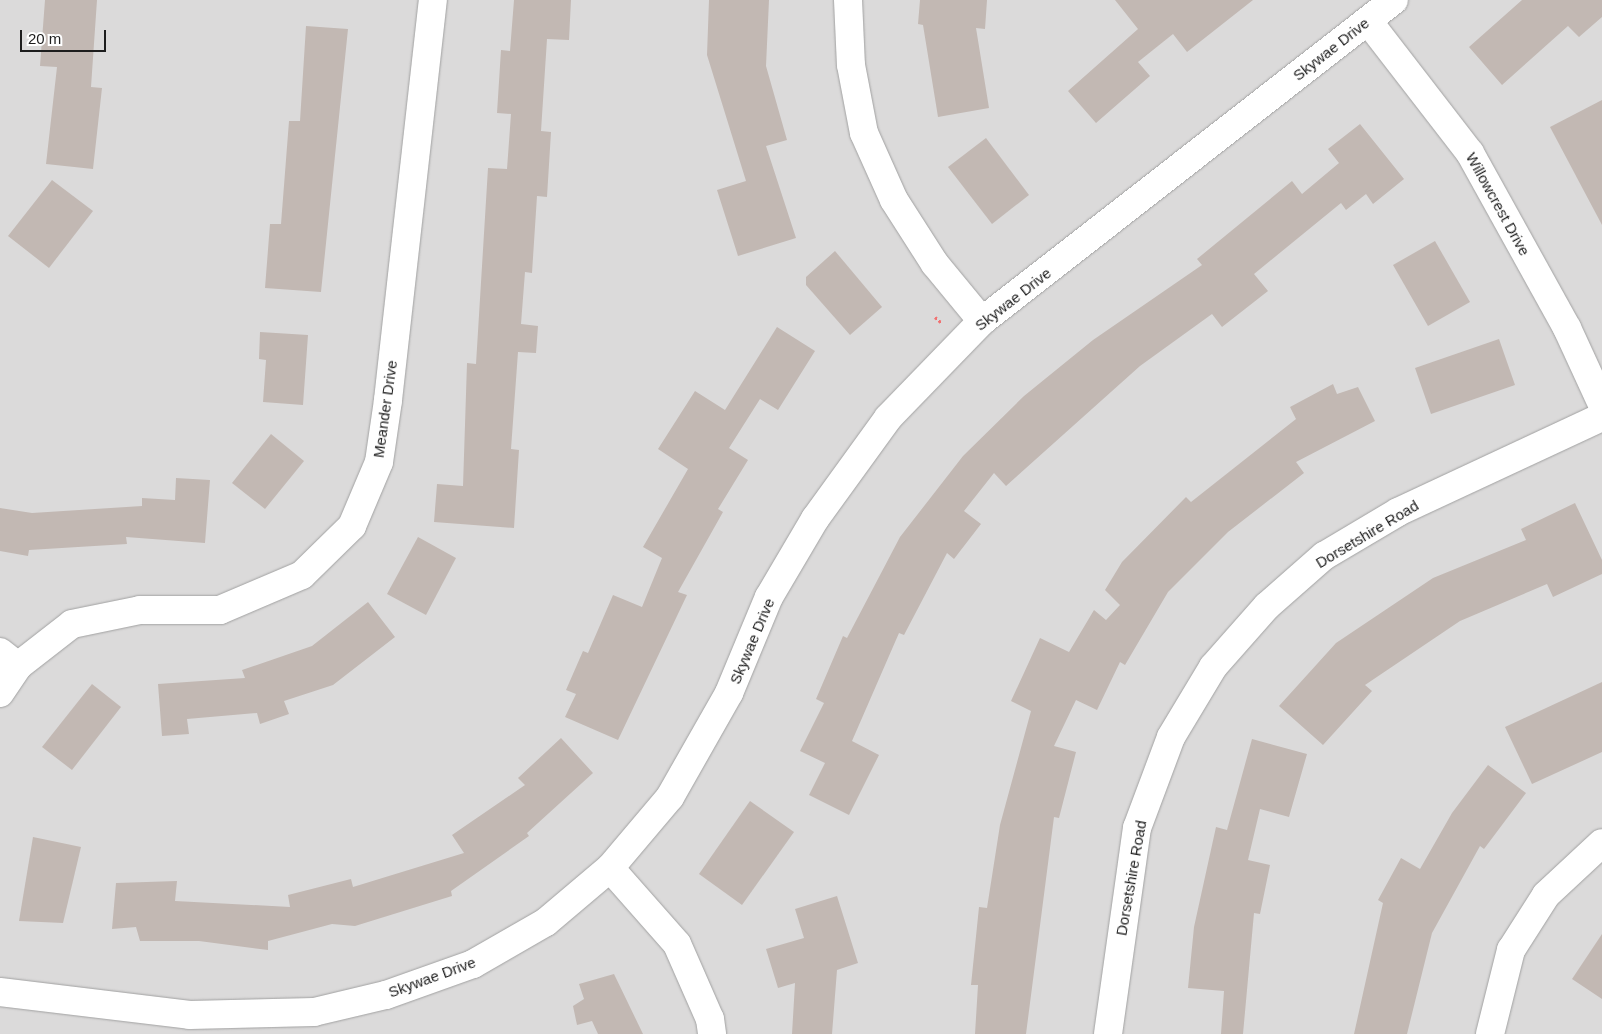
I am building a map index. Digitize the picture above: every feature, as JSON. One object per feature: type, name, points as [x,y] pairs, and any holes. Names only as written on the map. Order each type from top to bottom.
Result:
[{"type":"street","name":"Meander Drive","points":[[0,693],[9,659],[72,624],[140,610],[220,610],[302,575],[352,526],[379,462],[388,400],[433,0]]},
{"type":"street","points":[[848,0],[850,64],[864,133],[894,200],[935,264],[982,321]]},
{"type":"street","name":"Skywae Drive","points":[[0,992],[190,1015],[316,1023],[386,995],[473,964],[546,922],[610,868],[670,797],[730,693],[769,597],[815,519],[888,418],[982,321],[1394,0]]},
{"type":"street","name":"Willowcrest Drive","points":[[1368,20],[1470,153],[1567,328],[1602,404]]},
{"type":"street","name":"Dorsetshire Road","points":[[1108,1034],[1137,828],[1171,737],[1213,667],[1267,606],[1324,556],[1398,512],[1602,417]]},
{"type":"street","points":[[1490,1034],[1511,950],[1546,895],[1602,843]]},
{"type":"street","points":[[610,868],[677,944],[710,1019],[712,1034]]},
{"type":"shaded area","points":[[0,0],[1602,0],[1602,1034],[0,1034]]},
{"type":"building","points":[[45,0],[97,0],[91,87],[102,88],[93,169],[46,164],[57,67],[40,66]]},
{"type":"building","points":[[514,0],[571,0],[569,40],[547,39],[541,131],[551,132],[547,197],[537,196],[532,273],[525,272],[521,324],[538,326],[536,353],[518,352],[511,449],[519,450],[514,528],[434,522],[437,484],[463,486],[467,363],[476,364],[488,168],[507,169],[511,114],[497,113],[501,50],[510,51]]},
{"type":"building","points":[[709,0],[769,0],[766,66],[787,140],[766,146],[796,238],[738,256],[717,190],[746,181],[707,55]]},
{"type":"building","points":[[920,0],[987,0],[985,29],[976,28],[989,108],[938,117],[923,25],[918,24]]},
{"type":"building","points":[[1115,0],[1253,0],[1187,52],[1173,34],[1138,62],[1150,76],[1096,123],[1068,91],[1138,29]]},
{"type":"building","points":[[1522,0],[1602,0],[1602,17],[1579,37],[1568,26],[1502,85],[1469,47]]},
{"type":"building","points":[[306,26],[348,29],[321,292],[265,288],[270,224],[281,224],[289,121],[300,121]]},
{"type":"building","points":[[1602,100],[1602,225],[1550,127]]},
{"type":"building","points":[[1360,124],[1404,179],[1373,204],[1366,194],[1346,210],[1341,203],[1254,274],[1268,291],[1222,327],[1212,314],[1140,366],[1006,486],[994,473],[964,511],[981,524],[954,559],[947,553],[904,635],[899,633],[852,741],[879,755],[849,815],[809,795],[825,763],[800,751],[824,703],[816,699],[843,636],[847,638],[900,537],[963,456],[1024,396],[1093,340],[1202,265],[1197,259],[1292,181],[1302,194],[1339,163],[1328,149]]},
{"type":"building","points":[[986,138],[1029,195],[992,224],[948,167]]},
{"type":"building","points":[[52,180],[93,211],[49,268],[8,236]]},
{"type":"building","points":[[1435,241],[1470,302],[1428,326],[1393,265]]},
{"type":"building","points":[[835,251],[882,307],[850,335],[806,285],[806,277]]},
{"type":"building","points":[[777,327],[815,351],[778,410],[760,399],[729,448],[748,460],[718,509],[723,512],[678,592],[687,595],[618,740],[565,717],[576,694],[566,690],[583,651],[588,653],[613,595],[642,607],[662,558],[643,547],[688,469],[658,449],[695,391],[725,410]]},
{"type":"building","points":[[260,332],[308,335],[303,405],[263,402],[266,360],[259,359]]},
{"type":"building","points":[[1499,339],[1515,385],[1431,414],[1415,368]]},
{"type":"building","points":[[1333,384],[1337,394],[1358,387],[1375,421],[1296,462],[1304,473],[1228,532],[1168,592],[1125,665],[1120,662],[1097,710],[1076,700],[1054,746],[1076,752],[1059,818],[1054,817],[1026,1034],[975,1034],[978,985],[971,985],[979,907],[987,908],[1000,825],[1031,711],[1011,701],[1040,638],[1069,652],[1094,610],[1106,620],[1120,605],[1105,590],[1122,562],[1186,497],[1191,502],[1296,419],[1290,407]]},
{"type":"building","points":[[271,434],[304,461],[265,509],[232,483]]},
{"type":"building","points":[[176,478],[210,480],[205,543],[126,537],[127,544],[29,550],[28,556],[0,551],[0,508],[32,513],[142,506],[142,498],[175,500]]},
{"type":"building","points":[[1575,503],[1602,560],[1602,574],[1553,597],[1547,584],[1460,621],[1365,685],[1372,691],[1323,745],[1279,706],[1336,643],[1433,578],[1526,540],[1521,529]]},
{"type":"building","points":[[418,537],[456,558],[426,615],[387,594]]},
{"type":"building","points":[[368,602],[395,637],[333,685],[284,701],[289,714],[260,724],[257,713],[187,719],[189,734],[162,736],[158,684],[245,678],[242,670],[312,646]]},
{"type":"building","points":[[1602,682],[1602,752],[1532,784],[1505,727]]},
{"type":"building","points":[[92,684],[121,707],[72,770],[42,747]]},
{"type":"building","points":[[561,738],[593,773],[527,833],[529,836],[451,891],[452,896],[355,926],[332,924],[268,941],[268,950],[199,941],[140,941],[136,927],[112,929],[116,883],[177,881],[175,901],[290,907],[288,895],[351,879],[353,887],[464,853],[452,835],[525,785],[518,778]]},
{"type":"building","points":[[1252,739],[1307,754],[1289,817],[1260,809],[1248,860],[1270,865],[1260,914],[1254,913],[1243,1034],[1221,1034],[1224,991],[1188,988],[1194,927],[1216,827],[1227,830]]},
{"type":"building","points":[[1488,765],[1526,793],[1484,849],[1480,846],[1432,933],[1407,1034],[1354,1034],[1383,903],[1378,900],[1401,858],[1420,869],[1452,813]]},
{"type":"building","points":[[750,801],[794,832],[742,905],[699,874]]},
{"type":"building","points":[[33,837],[81,847],[63,923],[19,921]]},
{"type":"building","points":[[837,896],[858,963],[837,970],[832,1034],[792,1034],[795,983],[778,988],[766,949],[804,938],[795,909]]},
{"type":"building","points":[[1602,934],[1602,999],[1572,979]]},
{"type":"building","points":[[614,974],[643,1034],[598,1034],[592,1021],[577,1025],[573,1006],[584,999],[579,984]]}]
